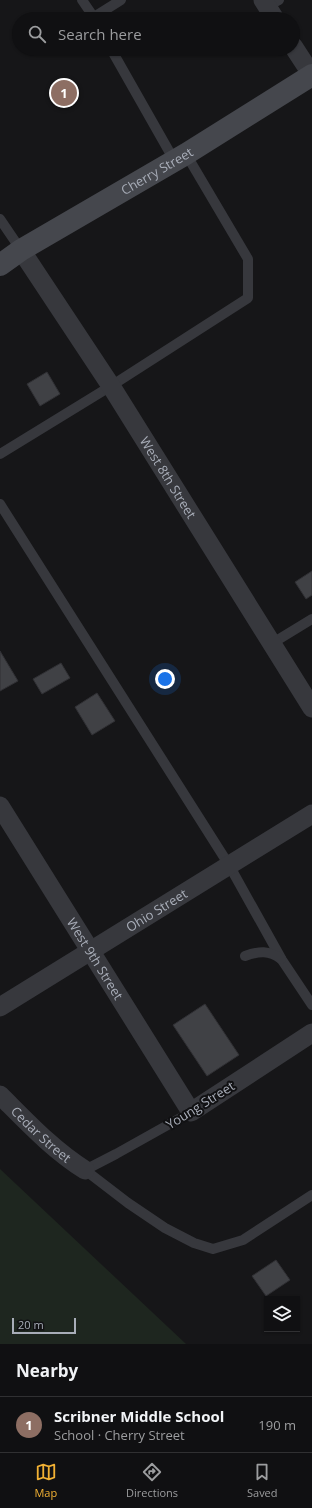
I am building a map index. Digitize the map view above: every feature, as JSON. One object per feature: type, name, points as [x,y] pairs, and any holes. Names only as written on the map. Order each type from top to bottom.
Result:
[{"type":"street","points":[[300,56],[312,75]]},
{"type":"street","name":"Cherry Street","points":[[0,265],[21,250],[180,157],[312,75]]},
{"type":"street","name":"West 8th Street","points":[[21,250],[111,386],[312,708]]},
{"type":"street","name":"West 9th Street","points":[[0,806],[191,1112]]},
{"type":"street","name":"Ohio Street","points":[[0,1007],[312,814]]},
{"type":"street","name":"Young Street","points":[[191,1112],[312,1033]]},
{"type":"street","name":"Cedar Street","points":[[0,1095],[52,1146],[85,1170]]},
{"type":"lane","points":[[82,0],[90,12]]},
{"type":"lane","points":[[103,12],[121,0]]},
{"type":"lane","points":[[0,454],[111,386],[248,298],[248,259],[115,56]]},
{"type":"lane","points":[[0,219],[21,250]]},
{"type":"lane","points":[[0,504],[229,865],[282,960],[312,1005]]},
{"type":"lane","points":[[272,644],[312,619]]},
{"type":"lane","points":[[245,956],[266,952],[275,954],[282,960]]},
{"type":"lane","name":"Young Street","points":[[85,1170],[191,1112]]},
{"type":"lane","points":[[85,1170],[128,1203],[165,1228],[194,1243],[213,1249],[243,1240],[312,1195]]},
{"type":"shaded area","points":[[0,1169],[186,1344],[0,1344]]},
{"type":"building","points":[[47,372],[60,394],[40,406],[27,384]]},
{"type":"building","points":[[312,571],[312,595],[306,599],[295,582]]},
{"type":"building","points":[[0,651],[18,681],[0,691]]},
{"type":"building","points":[[61,663],[70,678],[42,694],[33,679]]},
{"type":"building","points":[[97,693],[115,721],[92,735],[75,707]]},
{"type":"building","points":[[205,1004],[239,1055],[207,1076],[173,1025]]},
{"type":"building","points":[[276,1260],[290,1280],[266,1296],[252,1276]]},
{"type":"place","name":"Scribner Middle School","points":[[64,93]]}]
